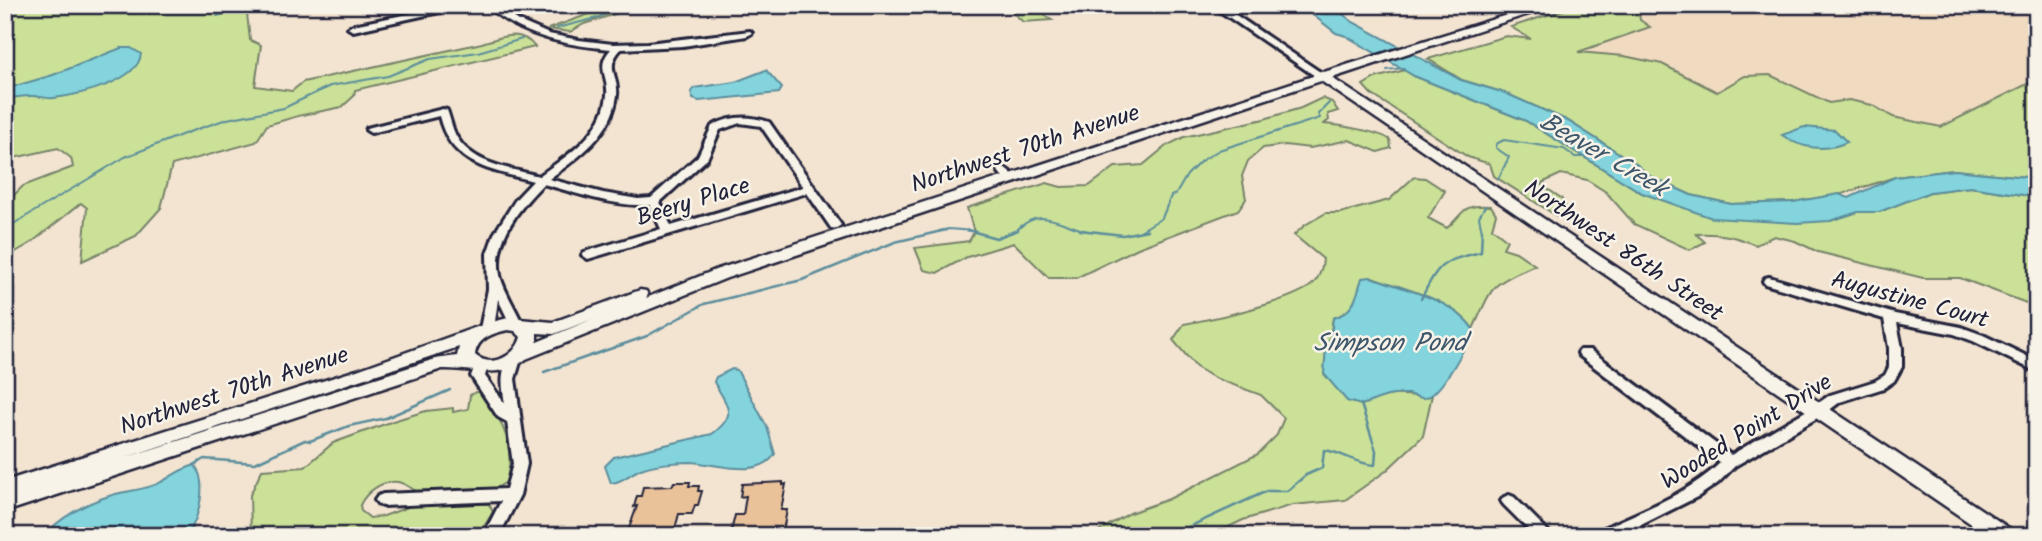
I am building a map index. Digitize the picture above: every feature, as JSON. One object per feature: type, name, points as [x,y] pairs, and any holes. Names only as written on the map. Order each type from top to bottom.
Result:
[{"type":"main road","name":"Northwest 70th Avenue","points":[[5,504],[441,363],[497,366],[721,274],[1007,175],[1420,42],[1523,5]]},
{"type":"main road","name":"Northwest 70th Avenue","points":[[1420,42],[1551,5]]},
{"type":"main road","name":"Northwest 86th Street","points":[[1319,74],[2005,536]]},
{"type":"main road","name":"Northwest 70th Avenue","points":[[5,489],[363,374],[508,324],[554,328],[716,265],[835,225],[1007,175]]},
{"type":"main road","points":[[517,357],[530,342],[527,330],[519,326]]},
{"type":"main road","points":[[475,364],[466,357],[466,349],[482,332]]},
{"type":"street","points":[[354,28],[468,5]]},
{"type":"street","points":[[490,5],[531,31],[563,40],[619,46],[693,43],[747,33]]},
{"type":"street","name":"Northwest 86th Street","points":[[1215,5],[1319,74]]},
{"type":"street","points":[[482,332],[495,277],[493,254],[500,234],[520,201],[542,179],[583,149],[603,124],[612,94],[607,68],[609,58],[619,46]]},
{"type":"street","points":[[370,130],[443,112],[451,139],[473,159],[502,170],[602,196],[638,202],[654,201],[703,158],[716,128],[736,121],[765,124],[835,225]]},
{"type":"street","name":"Beery Place","points":[[588,255],[810,188]]},
{"type":"street","points":[[654,201],[654,207],[667,231]]},
{"type":"street","points":[[495,277],[519,326]]},
{"type":"street","name":"Augustine Court","points":[[1769,281],[1894,318],[1956,330],[2037,367]]},
{"type":"street","name":"Wooded Point Drive","points":[[1604,536],[1694,492],[1713,479],[1730,462],[1819,411],[1829,401],[1869,389],[1889,379],[1898,366],[1897,345],[1890,320],[1894,318]]},
{"type":"street","points":[[1585,353],[1730,462]]},
{"type":"street","points":[[491,536],[512,495],[520,464],[517,436],[511,418],[514,408],[508,379],[517,357]]},
{"type":"street","points":[[475,364],[478,376],[503,413],[511,418]]},
{"type":"street","points":[[383,499],[512,495]]},
{"type":"street","points":[[1509,501],[1545,536]]},
{"type":"shaded area","points":[[1622,5],[2037,5],[2037,79],[1941,127],[1893,117],[1872,105],[1849,100],[1829,103],[1770,75],[1745,76],[1717,92],[1662,64],[1624,56],[1576,52],[1649,27],[1639,19],[1639,13]]},
{"type":"green space","points":[[5,5],[246,5],[250,40],[261,45],[255,86],[292,91],[303,82],[504,37],[517,36],[535,47],[355,90],[354,96],[342,107],[267,125],[256,142],[172,165],[161,208],[136,236],[82,261],[87,208],[81,203],[31,243],[5,258],[5,204],[23,186],[73,167],[71,158],[58,148],[5,160]]},
{"type":"green space","points":[[614,5],[643,5],[584,24],[570,32],[548,29]]},
{"type":"green space","points":[[1005,5],[1041,5],[1046,16],[1052,20],[1023,22]]},
{"type":"green space","points":[[1578,5],[1622,5],[1639,13],[1640,20],[1650,27],[1578,52],[1624,56],[1662,64],[1717,92],[1745,76],[1770,75],[1829,103],[1849,100],[1872,105],[1893,117],[1941,127],[2037,79],[2037,178],[1954,170],[1895,177],[1842,194],[1793,202],[1731,204],[1691,195],[1651,177],[1636,164],[1568,121],[1505,93],[1462,80],[1428,59],[1506,36],[1531,39],[1511,27]]},
{"type":"green space","points":[[1405,70],[1526,121],[1642,193],[1830,221],[1858,212],[1879,212],[1930,192],[1970,187],[2037,197],[2037,307],[1960,278],[1923,278],[1818,252],[1795,241],[1774,236],[1756,245],[1727,236],[1696,234],[1705,242],[1690,250],[1634,224],[1606,192],[1587,180],[1561,174],[1540,184],[1561,198],[1573,219],[1560,218],[1494,176],[1490,164],[1468,157],[1371,94],[1363,85],[1375,78]]},
{"type":"green space","points":[[1322,98],[1332,102],[1338,111],[1328,114],[1329,120],[1324,124],[1378,134],[1390,140],[1391,148],[1378,152],[1349,140],[1310,148],[1285,145],[1263,148],[1248,161],[1242,176],[1246,199],[1238,210],[1138,248],[1076,278],[1049,278],[1014,243],[967,257],[937,273],[924,270],[915,248],[969,241],[974,232],[967,208],[1047,183],[1061,187],[1089,186],[1115,167],[1143,165],[1166,146],[1184,137],[1264,119],[1301,108]]},
{"type":"green space","points":[[1414,177],[1425,178],[1445,191],[1428,218],[1447,228],[1468,208],[1491,206],[1496,214],[1492,228],[1507,240],[1503,248],[1516,252],[1535,265],[1494,288],[1473,329],[1453,310],[1440,303],[1372,277],[1360,284],[1356,301],[1349,310],[1333,318],[1325,360],[1327,377],[1361,405],[1389,396],[1432,395],[1423,436],[1386,471],[1345,500],[1293,505],[1243,520],[1210,536],[1090,536],[1130,513],[1169,499],[1258,454],[1277,435],[1284,418],[1261,395],[1215,378],[1196,367],[1173,340],[1184,324],[1266,305],[1309,287],[1319,275],[1323,259],[1294,235],[1326,213],[1340,213],[1389,200]]},
{"type":"green space","points":[[481,390],[505,433],[510,457],[506,482],[492,491],[424,493],[402,483],[392,482],[375,488],[360,505],[361,511],[370,518],[384,516],[416,504],[489,504],[493,512],[478,536],[251,536],[250,495],[262,470],[305,467],[333,443],[426,411],[453,408],[453,412],[468,409],[470,395]]},
{"type":"water","name":"Beaver Creek","points":[[1300,5],[1331,5],[1353,22],[1461,80],[1505,93],[1568,121],[1636,164],[1651,177],[1691,195],[1731,204],[1793,202],[1839,194],[1849,198],[1895,177],[1954,170],[2037,178],[2037,197],[1970,187],[1930,192],[1879,212],[1858,212],[1830,221],[1797,223],[1712,218],[1642,193],[1526,121],[1414,76],[1346,36],[1336,33]]},
{"type":"water","points":[[121,48],[131,48],[141,54],[137,64],[130,72],[105,85],[54,98],[5,98],[5,89],[53,75]]},
{"type":"water","points":[[766,70],[782,88],[779,93],[699,101],[693,99],[691,92],[694,88],[735,82]]},
{"type":"water","points":[[1804,127],[1835,130],[1847,142],[1813,148],[1782,135]]},
{"type":"water","name":"Simpson Pond","points":[[1371,277],[1440,303],[1453,310],[1473,329],[1453,369],[1431,395],[1424,398],[1408,394],[1395,395],[1361,405],[1347,401],[1324,374],[1326,346],[1331,337],[1333,318],[1350,308],[1362,278]]},
{"type":"water","points":[[732,369],[737,370],[767,427],[775,454],[768,462],[747,468],[690,462],[665,464],[641,469],[611,483],[605,466],[614,457],[712,434],[720,427],[728,416],[728,410],[714,382],[716,377]]},
{"type":"water","points":[[195,465],[201,482],[200,501],[187,536],[44,536],[65,517],[91,503],[115,494],[155,485]]},
{"type":"building","points":[[674,482],[690,482],[689,486],[699,486],[698,491],[702,491],[692,514],[679,514],[673,536],[627,534],[637,506],[634,507],[637,496],[641,496],[643,487],[672,486]]},
{"type":"building","points":[[783,482],[783,485],[786,484],[781,510],[787,510],[783,531],[778,531],[777,536],[730,536],[735,515],[743,515],[746,496],[740,497],[742,484]]},
{"type":"waterway","points":[[217,16],[253,5]]},
{"type":"waterway","points":[[557,28],[597,18],[626,5]]},
{"type":"waterway","points":[[5,229],[125,157],[189,132],[227,119],[284,108],[330,86],[388,76],[430,59],[478,52],[522,39]]},
{"type":"waterway","points":[[1387,70],[1404,68]]},
{"type":"waterway","points":[[1140,231],[1162,218],[1171,196],[1176,194],[1187,175],[1201,161],[1219,150],[1320,118],[1318,114],[1329,103]]},
{"type":"waterway","name":"Beaver Creek","points":[[1498,179],[1509,157],[1496,148],[1496,144],[1504,140],[1564,149],[1575,157],[1587,157]]},
{"type":"waterway","points":[[1482,231],[1479,217],[1485,206]]},
{"type":"waterway","points":[[1017,231],[1033,219],[1042,218],[1086,231]]},
{"type":"waterway","points":[[544,372],[647,336],[704,304],[802,280],[895,242],[946,230]]},
{"type":"waterway","points":[[1080,230],[1086,231]]},
{"type":"waterway","points":[[1086,231],[1123,235],[1147,230]]},
{"type":"waterway","points":[[939,231],[971,231]]},
{"type":"waterway","points":[[971,231],[996,238],[1017,231]]},
{"type":"waterway","points":[[1421,299],[1443,265],[1481,252],[1482,231]]},
{"type":"waterway","points":[[194,465],[204,459],[255,463],[305,440],[310,441],[349,426],[386,418],[450,390]]},
{"type":"waterway","points":[[1169,536],[1267,491],[1287,491],[1306,475],[1322,468],[1324,450],[1375,465],[1376,451],[1361,404]]}]
